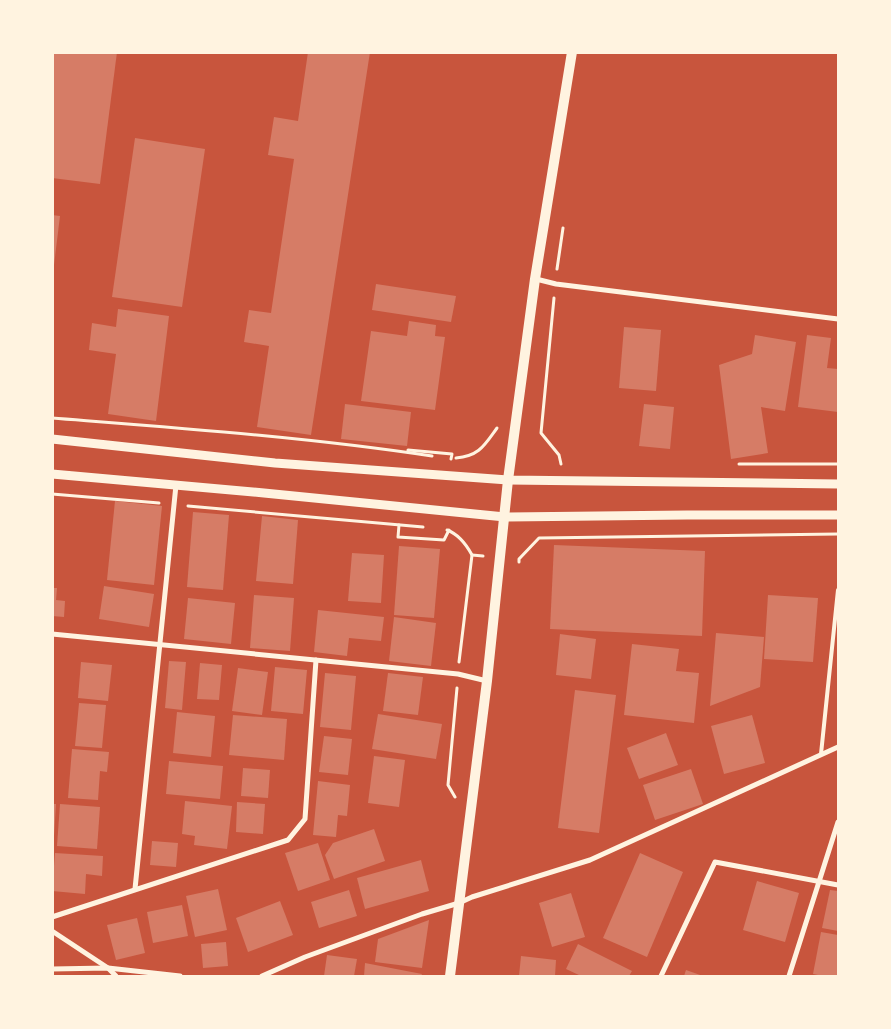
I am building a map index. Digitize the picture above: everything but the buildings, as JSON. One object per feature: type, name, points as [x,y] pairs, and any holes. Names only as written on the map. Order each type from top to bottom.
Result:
[{"type":"main road","points":[[450,976],[487,681],[508,480],[535,279],[572,52]]},
{"type":"street","points":[[535,279],[556,284],[838,319]]},
{"type":"street","points":[[52,439],[275,463],[508,480],[838,484]]},
{"type":"street","points":[[52,474],[505,518],[838,515]]},
{"type":"street","points":[[136,889],[176,485]]},
{"type":"street","points":[[52,634],[458,674],[487,681]]},
{"type":"street","points":[[52,917],[288,840],[305,819],[316,660]]},
{"type":"street","points":[[262,976],[305,957],[422,914],[459,904],[472,896],[590,860],[838,747]]},
{"type":"street","points":[[789,976],[838,822]]},
{"type":"street","points":[[660,976],[715,862],[838,885]]},
{"type":"street","points":[[52,932],[108,968],[116,976]]},
{"type":"street","points":[[52,969],[108,968],[180,976]]},
{"type":"lane","points":[[821,754],[838,590]]},
{"type":"path","points":[[556,284],[541,433],[559,456],[562,465]]},
{"type":"path","points":[[52,418],[214,431],[370,447],[451,459],[470,457],[483,448],[497,429],[498,421]]},
{"type":"path","points":[[408,450],[452,454],[451,459]]},
{"type":"path","points":[[734,464],[838,464]]},
{"type":"path","points":[[52,494],[430,528]]},
{"type":"path","points":[[439,529],[449,530],[467,546],[472,555],[458,674]]},
{"type":"path","points":[[398,537],[444,540],[449,530]]},
{"type":"path","points":[[518,568],[519,559],[539,538],[838,534]]}]
